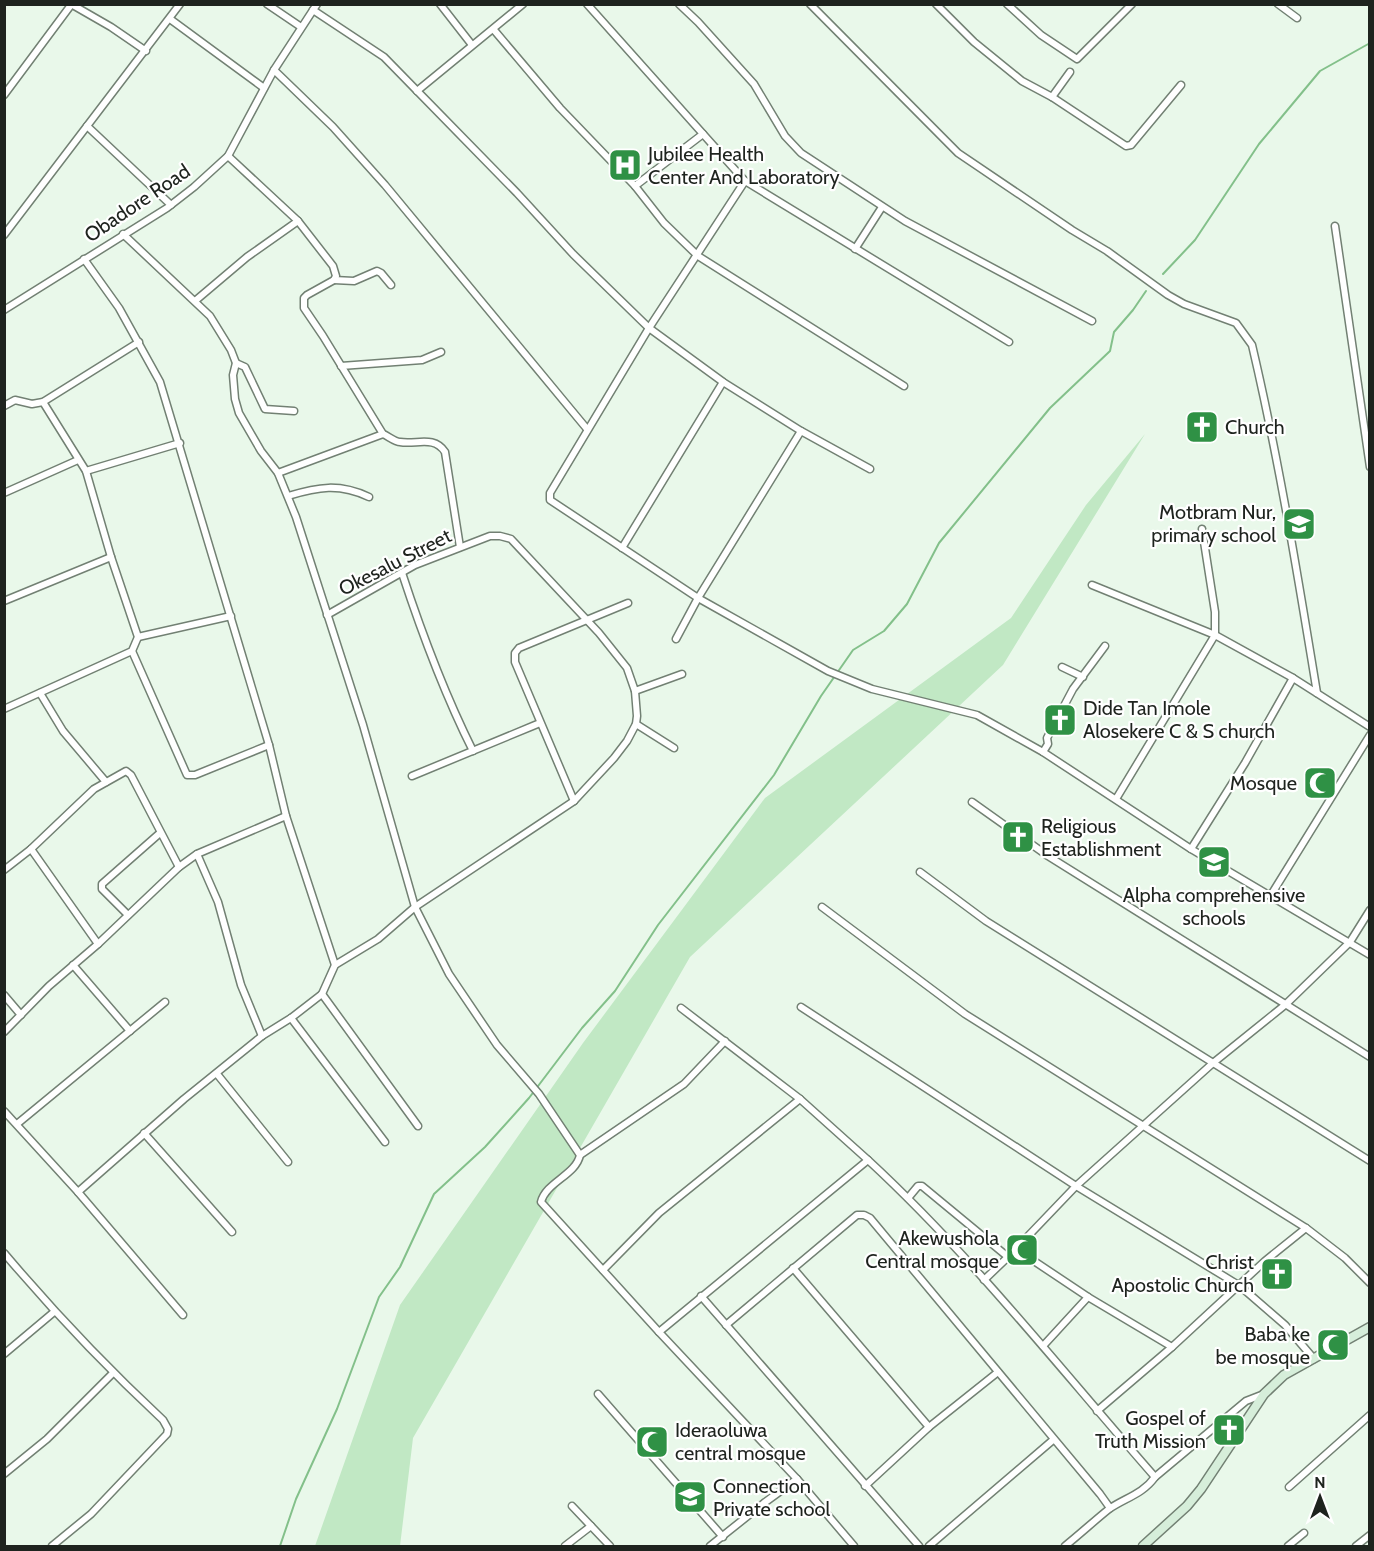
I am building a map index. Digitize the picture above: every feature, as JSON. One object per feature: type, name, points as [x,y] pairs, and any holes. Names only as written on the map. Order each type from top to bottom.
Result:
[{"type":"street","points":[[4,235],[180,4]]},
{"type":"street","points":[[267,4],[301,27]]},
{"type":"street","points":[[440,4],[472,45]]},
{"type":"street","points":[[417,91],[523,4]]},
{"type":"street","points":[[588,4],[745,181],[1009,342]]},
{"type":"street","points":[[679,4],[754,84],[785,136],[801,153],[882,207],[1092,321]]},
{"type":"street","points":[[810,4],[958,153],[1107,251],[1168,295],[1184,304],[1236,322],[1244,332],[1252,345],[1286,508],[1317,693]]},
{"type":"street","points":[[936,4],[984,51],[1022,81],[1052,97],[1126,146],[1131,145],[1181,85]]},
{"type":"street","points":[[1008,5],[1041,35],[1077,59],[1132,4]]},
{"type":"street","points":[[1278,4],[1297,18]]},
{"type":"street","points":[[4,95],[71,5],[111,27],[146,51]]},
{"type":"street","points":[[315,7],[324,19],[375,50],[517,193],[573,254],[649,328],[723,382],[801,431],[870,469]]},
{"type":"street","name":"Obadore Road","points":[[4,310],[171,205],[228,156],[274,70],[315,7]]},
{"type":"street","points":[[170,19],[264,88]]},
{"type":"street","points":[[494,30],[560,108],[635,186],[664,224],[698,256],[904,386]]},
{"type":"street","points":[[274,70],[333,128],[386,185],[587,429]]},
{"type":"street","points":[[1052,97],[1070,72]]},
{"type":"street","points":[[87,126],[171,205]]},
{"type":"street","points":[[635,186],[703,134]]},
{"type":"street","points":[[228,156],[298,221],[333,266],[336,276],[334,280]]},
{"type":"street","points":[[745,181],[649,328],[587,429],[549,497],[552,503],[699,598],[828,671],[873,689],[977,715],[1043,752],[1191,849],[1370,955]]},
{"type":"street","points":[[855,249],[882,207]]},
{"type":"street","points":[[195,300],[247,257],[298,221]]},
{"type":"street","points":[[1335,226],[1370,467]]},
{"type":"street","points":[[123,234],[195,300],[219,328],[236,363],[233,375],[239,413],[259,448],[278,473],[288,496],[363,725],[415,907],[449,974],[497,1045],[539,1094],[580,1155]]},
{"type":"street","points":[[84,259],[119,308],[158,378],[180,443],[269,745],[286,816],[335,965]]},
{"type":"street","points":[[391,285],[377,271],[354,281],[334,280],[307,295],[303,303],[304,308],[383,434],[398,442],[428,441],[441,447],[445,452],[460,547]]},
{"type":"street","points":[[4,406],[15,400],[33,404],[43,402],[139,342]]},
{"type":"street","points":[[341,366],[422,360],[441,352]]},
{"type":"street","points":[[236,363],[245,367],[265,409],[294,411]]},
{"type":"street","points":[[622,548],[723,382]]},
{"type":"street","points":[[4,709],[132,651],[138,638],[86,471],[43,402]]},
{"type":"street","points":[[676,639],[801,431]]},
{"type":"street","points":[[278,473],[383,434]]},
{"type":"street","points":[[86,471],[180,443]]},
{"type":"street","points":[[4,493],[78,460]]},
{"type":"street","points":[[288,496],[319,487],[332,487],[358,492],[369,498]]},
{"type":"street","points":[[1116,799],[1215,635],[1214,606],[1202,529]]},
{"type":"street","name":"Okesalu Street","points":[[327,615],[402,573],[460,547],[490,536],[500,536],[511,539],[599,633],[627,668],[635,691]]},
{"type":"street","points":[[4,601],[111,557]]},
{"type":"street","points":[[402,573],[427,647],[452,708],[473,751]]},
{"type":"street","points":[[1092,585],[1215,635],[1293,678],[1370,727]]},
{"type":"street","points":[[574,801],[515,662],[515,652],[519,648],[585,619],[628,603]]},
{"type":"street","points":[[138,638],[231,616]]},
{"type":"street","points":[[1043,752],[1048,744],[1047,738],[1073,688],[1105,646]]},
{"type":"street","points":[[132,651],[187,775],[195,775],[269,745]]},
{"type":"street","points":[[1062,667],[1083,677]]},
{"type":"street","points":[[78,1192],[144,1133],[262,1036],[291,1018],[322,994],[335,965],[378,939],[415,907],[574,801],[627,741],[636,724],[635,691],[682,674]]},
{"type":"street","points":[[1191,849],[1245,763],[1293,678]]},
{"type":"street","points":[[40,693],[63,731],[106,782]]},
{"type":"street","points":[[412,776],[540,723]]},
{"type":"street","points":[[636,724],[674,748]]},
{"type":"street","points":[[1271,895],[1370,735]]},
{"type":"street","points":[[4,870],[31,849],[76,805],[122,772],[129,772],[179,867]]},
{"type":"street","points":[[972,802],[1048,856],[1370,1057]]},
{"type":"street","points":[[4,1032],[179,867],[196,854],[286,816]]},
{"type":"street","points":[[128,915],[102,889],[102,884],[160,833]]},
{"type":"street","points":[[31,849],[98,944]]},
{"type":"street","points":[[196,854],[218,902],[241,985],[262,1036]]},
{"type":"street","points":[[920,872],[986,921],[1370,1161]]},
{"type":"street","points":[[822,907],[965,1014],[1306,1228],[1345,1258],[1370,1283]]},
{"type":"street","points":[[984,1280],[1076,1185],[1213,1063],[1285,1005],[1350,942],[1370,910]]},
{"type":"street","points":[[73,965],[130,1031]]},
{"type":"street","points":[[322,994],[418,1126]]},
{"type":"street","points":[[4,995],[21,1015]]},
{"type":"street","points":[[17,1124],[165,1002]]},
{"type":"street","points":[[801,1007],[1076,1185],[1240,1286],[1285,1325],[1314,1359]]},
{"type":"street","points":[[681,1008],[800,1098],[908,1198],[984,1280],[1155,1477]]},
{"type":"street","points":[[291,1018],[386,1142]]},
{"type":"street","points":[[725,1041],[684,1084],[580,1155],[576,1164],[546,1191],[541,1202],[577,1244],[797,1479],[854,1546]]},
{"type":"street","points":[[217,1074],[288,1162]]},
{"type":"street","points":[[603,1270],[659,1213],[800,1098]]},
{"type":"street","points":[[4,1110],[78,1192],[183,1315]]},
{"type":"street","points":[[144,1133],[232,1232]]},
{"type":"street","points":[[659,1332],[868,1160]]},
{"type":"street","points":[[908,1198],[918,1186],[922,1186],[1008,1257]]},
{"type":"street","points":[[726,1325],[857,1215],[864,1215],[870,1218],[1110,1508]]},
{"type":"street","points":[[1097,1412],[1240,1286],[1265,1261],[1306,1228]]},
{"type":"street","points":[[1016,1249],[1088,1297],[1172,1347]]},
{"type":"street","points":[[4,1253],[54,1312],[113,1373],[163,1420],[168,1429],[167,1434],[91,1514],[52,1546]]},
{"type":"street","points":[[793,1268],[929,1427]]},
{"type":"street","points":[[701,1296],[919,1546]]},
{"type":"street","points":[[1043,1347],[1088,1297]]},
{"type":"street","points":[[4,1354],[54,1312]]},
{"type":"street","points":[[1143,1546],[1187,1506],[1202,1489],[1264,1394],[1284,1375],[1370,1327]]},
{"type":"street","points":[[865,1486],[929,1427],[998,1372]]},
{"type":"street","points":[[4,1474],[47,1439],[113,1373]]},
{"type":"street","points":[[598,1394],[723,1537]]},
{"type":"street","points":[[1065,1546],[1110,1508],[1140,1492],[1246,1401],[1264,1394]]},
{"type":"street","points":[[1289,1487],[1370,1415]]},
{"type":"street","points":[[47,1439],[54,1444]]},
{"type":"street","points":[[929,1546],[1053,1440]]},
{"type":"street","points":[[710,1546],[797,1479]]},
{"type":"street","points":[[572,1506],[610,1546]]},
{"type":"street","points":[[565,1546],[591,1526]]},
{"type":"street","points":[[1288,1546],[1304,1533]]},
{"type":"street","points":[[1356,1546],[1370,1535]]},
{"type":"green space","points":[[1145,434],[1003,665],[690,957],[413,1438],[400,1546],[315,1546],[400,1305],[583,1043],[765,798],[1011,618],[1086,505]]},
{"type":"waterway","points":[[1163,274],[1195,240],[1259,144],[1320,71],[1370,43]]},
{"type":"waterway","points":[[280,1546],[296,1499],[337,1409],[379,1297],[400,1267],[434,1194],[485,1147],[529,1098],[582,1028],[615,991],[658,925],[774,775],[821,696],[853,650],[884,631],[907,604],[939,543],[1050,408],[1110,351],[1114,332],[1146,291]]},
{"type":"place","name":"Jubilee Health Center And Laboratory","points":[[625,165]]},
{"type":"place","name":"Church","points":[[1202,427]]},
{"type":"place","name":"Motbram Nur, primary school","points":[[1299,524]]},
{"type":"place","name":"Dide Tan Imole Alosekere C & S church","points":[[1060,720]]},
{"type":"place","name":"Mosque","points":[[1320,783]]},
{"type":"place","name":"Religious Establishment","points":[[1018,837]]},
{"type":"place","name":"Alpha comprehensive schools","points":[[1214,862]]},
{"type":"place","name":"Akewushola Central mosque","points":[[1022,1250]]},
{"type":"place","name":"Christ Apostolic Church","points":[[1277,1274]]},
{"type":"place","name":"Baba ke be mosque","points":[[1333,1345]]},
{"type":"place","name":"Gospel of Truth Mission","points":[[1229,1430]]},
{"type":"place","name":"Ideraoluwa central mosque","points":[[652,1442]]},
{"type":"place","name":"Connection Private school","points":[[690,1497]]}]
